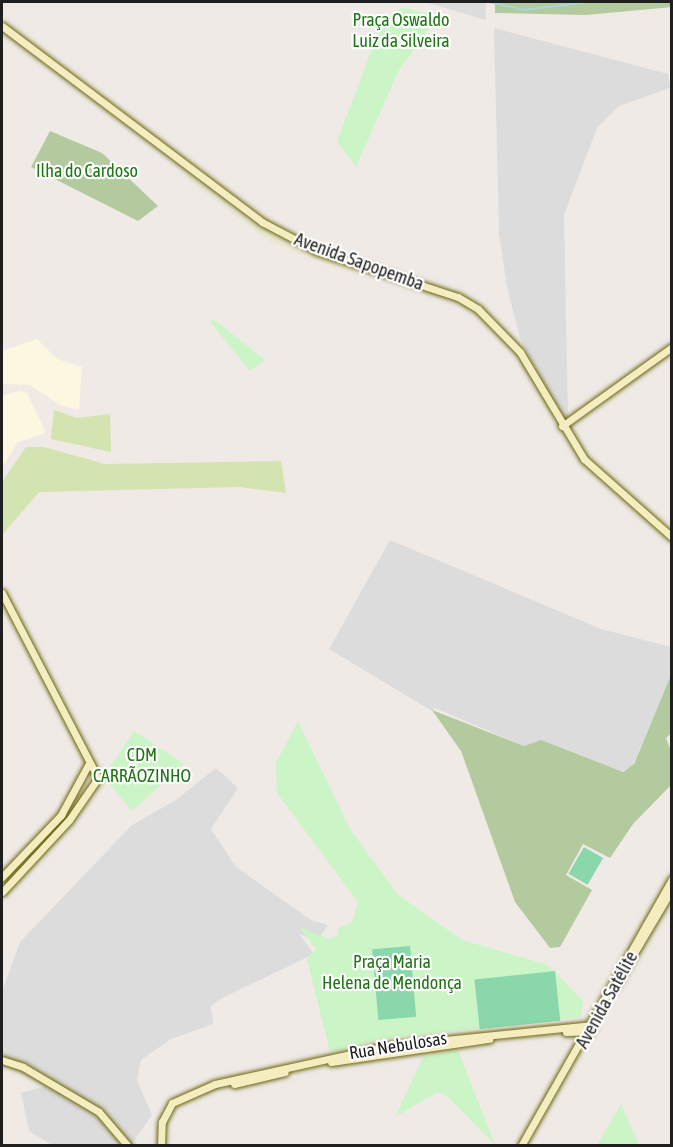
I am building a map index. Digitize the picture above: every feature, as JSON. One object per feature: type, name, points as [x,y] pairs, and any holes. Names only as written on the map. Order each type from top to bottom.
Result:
[{"type":"main road","name":"Avenida Sapopemba","points":[[2,26],[270,226],[317,251],[458,297],[478,309],[509,337],[584,459],[672,537]]},
{"type":"main road","points":[[562,426],[672,347]]},
{"type":"main road","points":[[2,593],[88,765],[98,778],[69,820],[2,892]]},
{"type":"main road","points":[[2,877],[61,815],[88,765]]},
{"type":"main road","name":"Avenida Satélite","points":[[589,1028],[657,900],[672,879]]},
{"type":"main road","name":"Avenida Satélite","points":[[521,1146],[672,890]]},
{"type":"main road","name":"Rua Nebulosas","points":[[161,1146],[166,1110],[179,1097],[206,1087],[386,1046],[589,1028]]},
{"type":"main road","points":[[2,1060],[23,1067],[99,1112],[128,1146]]},
{"type":"shaded area","points":[[424,2],[486,2],[486,20]]},
{"type":"shaded area","points":[[494,28],[668,74],[670,88],[619,106],[597,128],[564,215],[568,418],[563,421],[520,338],[507,287],[499,234]]},
{"type":"shaded area","points":[[188,174],[223,204],[223,198],[228,202],[226,207],[305,252],[364,271],[362,276],[270,242],[186,178]]},
{"type":"shaded area","points":[[37,339],[57,359],[82,367],[79,410],[60,405],[30,385],[2,384],[2,351]]},
{"type":"shaded area","points":[[20,391],[27,393],[46,433],[18,442],[2,467],[2,396]]},
{"type":"shaded area","points":[[390,540],[601,629],[671,647],[671,675],[632,767],[619,772],[535,742],[524,746],[435,708],[432,711],[329,649]]},
{"type":"shaded area","points":[[216,768],[238,788],[211,829],[236,867],[311,920],[328,925],[318,940],[299,934],[314,954],[222,998],[211,1006],[213,1024],[171,1039],[141,1060],[137,1080],[152,1115],[131,1145],[52,1145],[29,1131],[21,1093],[46,1086],[2,1064],[2,992],[20,942],[132,825],[176,800]]},
{"type":"green space","points":[[495,2],[671,2],[672,7],[586,15],[495,13]]},
{"type":"green space","name":"Praça Oswaldo Luiz da Silveira","points":[[402,7],[438,16],[399,70],[356,167],[337,141],[383,20]]},
{"type":"green space","name":"Ilha do Cardoso","points":[[50,131],[102,153],[158,206],[138,221],[31,167]]},
{"type":"green space","points":[[213,319],[265,360],[250,371],[211,323]]},
{"type":"green space","points":[[54,410],[77,418],[110,414],[111,452],[51,439]]},
{"type":"green space","points":[[26,447],[44,447],[105,464],[281,461],[286,493],[239,487],[39,492],[2,535],[2,482]]},
{"type":"green space","points":[[671,675],[671,733],[666,738],[671,751],[671,785],[633,824],[610,858],[583,844],[566,875],[592,890],[560,947],[550,948],[515,902],[461,751],[432,710],[524,746],[541,740],[623,772],[634,764]]},
{"type":"green space","name":"Praça Maria Helena de Mendonça","points":[[298,721],[350,829],[398,895],[462,940],[548,965],[583,1001],[581,1017],[382,1039],[330,1052],[307,959],[316,949],[299,927],[330,939],[339,934],[337,929],[352,922],[358,902],[277,793],[276,763]]},
{"type":"green space","name":"CDM CARRÃOZINHO","points":[[134,731],[184,764],[132,811],[103,777]]},
{"type":"green space","points":[[584,847],[603,858],[588,885],[568,874]]},
{"type":"green space","points":[[410,946],[416,1017],[378,1020],[372,949]]},
{"type":"green space","points":[[555,971],[560,1021],[480,1029],[474,979]]},
{"type":"green space","points":[[458,1050],[495,1145],[447,1096],[437,1092],[395,1117],[423,1057]]},
{"type":"green space","points":[[621,1104],[639,1145],[597,1145]]},
{"type":"waterway","points":[[490,2],[524,10],[587,2]]}]
